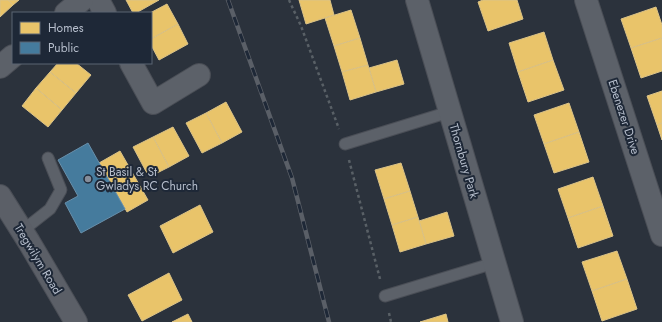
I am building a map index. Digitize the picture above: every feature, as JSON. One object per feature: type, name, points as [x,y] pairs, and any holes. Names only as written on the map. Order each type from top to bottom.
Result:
[{"type":"street","points":[[67,12],[82,0]]},
{"type":"street","points":[[98,0],[104,12]]},
{"type":"street","name":"Thornbury Park","points":[[417,0],[512,322]]},
{"type":"street","name":"Ebenezer Drive","points":[[586,0],[662,234]]},
{"type":"street","points":[[0,67],[12,57]]},
{"type":"street","points":[[133,64],[153,103],[199,75]]},
{"type":"street","name":"Tregwilym Road","points":[[0,196],[76,322]]},
{"type":"lane","points":[[345,144],[449,112]]},
{"type":"lane","points":[[22,231],[50,209],[61,190],[48,158]]},
{"type":"lane","points":[[385,296],[494,263]]},
{"type":"building: Homes","points":[[0,0],[8,0],[13,5],[0,17]]},
{"type":"building: Homes","points":[[8,0],[19,0],[13,5]]},
{"type":"building: Homes","points":[[126,0],[159,0],[138,12],[132,12]]},
{"type":"building: Homes","points":[[299,0],[330,0],[334,15],[306,24]]},
{"type":"building: Homes","points":[[483,0],[517,0],[523,19],[488,31],[478,2]]},
{"type":"building: Homes","points":[[167,4],[178,24],[152,38],[152,12]]},
{"type":"building: Homes","points":[[656,7],[662,25],[662,38],[631,48],[621,19]]},
{"type":"building: Homes","points":[[351,10],[360,38],[334,46],[325,18]]},
{"type":"building: Homes","points":[[178,24],[188,44],[159,60],[152,47],[152,38]]},
{"type":"building: Homes","points":[[544,32],[553,60],[518,72],[509,43]]},
{"type":"building: Homes","points":[[360,38],[368,65],[342,72],[334,46]]},
{"type":"building: Homes","points":[[662,38],[662,71],[641,78],[631,48]]},
{"type":"building: Homes","points":[[397,60],[404,84],[376,92],[369,68]]},
{"type":"building: Homes","points":[[553,60],[564,90],[528,102],[518,72]]},
{"type":"building: Homes","points":[[57,64],[77,64],[91,75],[76,93],[50,72]]},
{"type":"building: Homes","points":[[368,65],[376,92],[350,100],[342,72]]},
{"type":"building: Homes","points":[[50,72],[76,93],[62,110],[36,88]]},
{"type":"building: Homes","points":[[36,88],[62,110],[48,127],[22,106]]},
{"type":"building: Homes","points":[[662,91],[662,123],[657,125],[647,96]]},
{"type":"building: Homes","points":[[226,102],[242,132],[222,143],[206,113]]},
{"type":"building: Homes","points":[[569,103],[579,132],[544,144],[534,115]]},
{"type":"building: Homes","points":[[206,113],[222,143],[202,153],[186,123]]},
{"type":"building: Homes","points":[[662,123],[662,140],[657,125]]},
{"type":"building: Homes","points":[[173,127],[189,156],[169,167],[153,137]]},
{"type":"building: Homes","points":[[579,132],[589,162],[554,173],[544,144]]},
{"type":"building: Homes","points":[[153,137],[169,167],[149,177],[133,147]]},
{"type":"building: Homes","points":[[120,151],[148,200],[127,212],[99,163]]},
{"type":"building: Homes","points":[[401,163],[410,191],[384,199],[375,170]]},
{"type":"building: Homes","points":[[593,177],[603,206],[568,218],[558,189]]},
{"type":"building: Homes","points":[[410,191],[418,217],[392,225],[384,199]]},
{"type":"building: Homes","points":[[200,205],[213,232],[173,253],[160,226]]},
{"type":"building: Homes","points":[[603,206],[613,236],[578,248],[568,218]]},
{"type":"building: Homes","points":[[447,212],[454,236],[426,244],[419,221]]},
{"type":"building: Homes","points":[[418,217],[426,244],[400,252],[392,225]]},
{"type":"building: Homes","points":[[617,251],[627,279],[592,291],[582,262]]},
{"type":"building: Homes","points":[[169,273],[182,300],[142,321],[128,295]]},
{"type":"building: Homes","points":[[627,279],[637,309],[602,321],[592,291]]},
{"type":"building: Homes","points":[[188,314],[192,322],[172,322]]},
{"type":"building: Homes","points":[[446,314],[448,322],[420,322]]},
{"type":"building: Public","name":"St Basil & St Gwladys RC Church","points":[[88,143],[125,209],[81,233],[65,203],[78,196],[58,160]]},
{"type":"railway","points":[[228,0],[292,178],[329,322]]},
{"type":"place","name":"St Basil & St Gwladys RC Church","points":[[88,179]]}]
